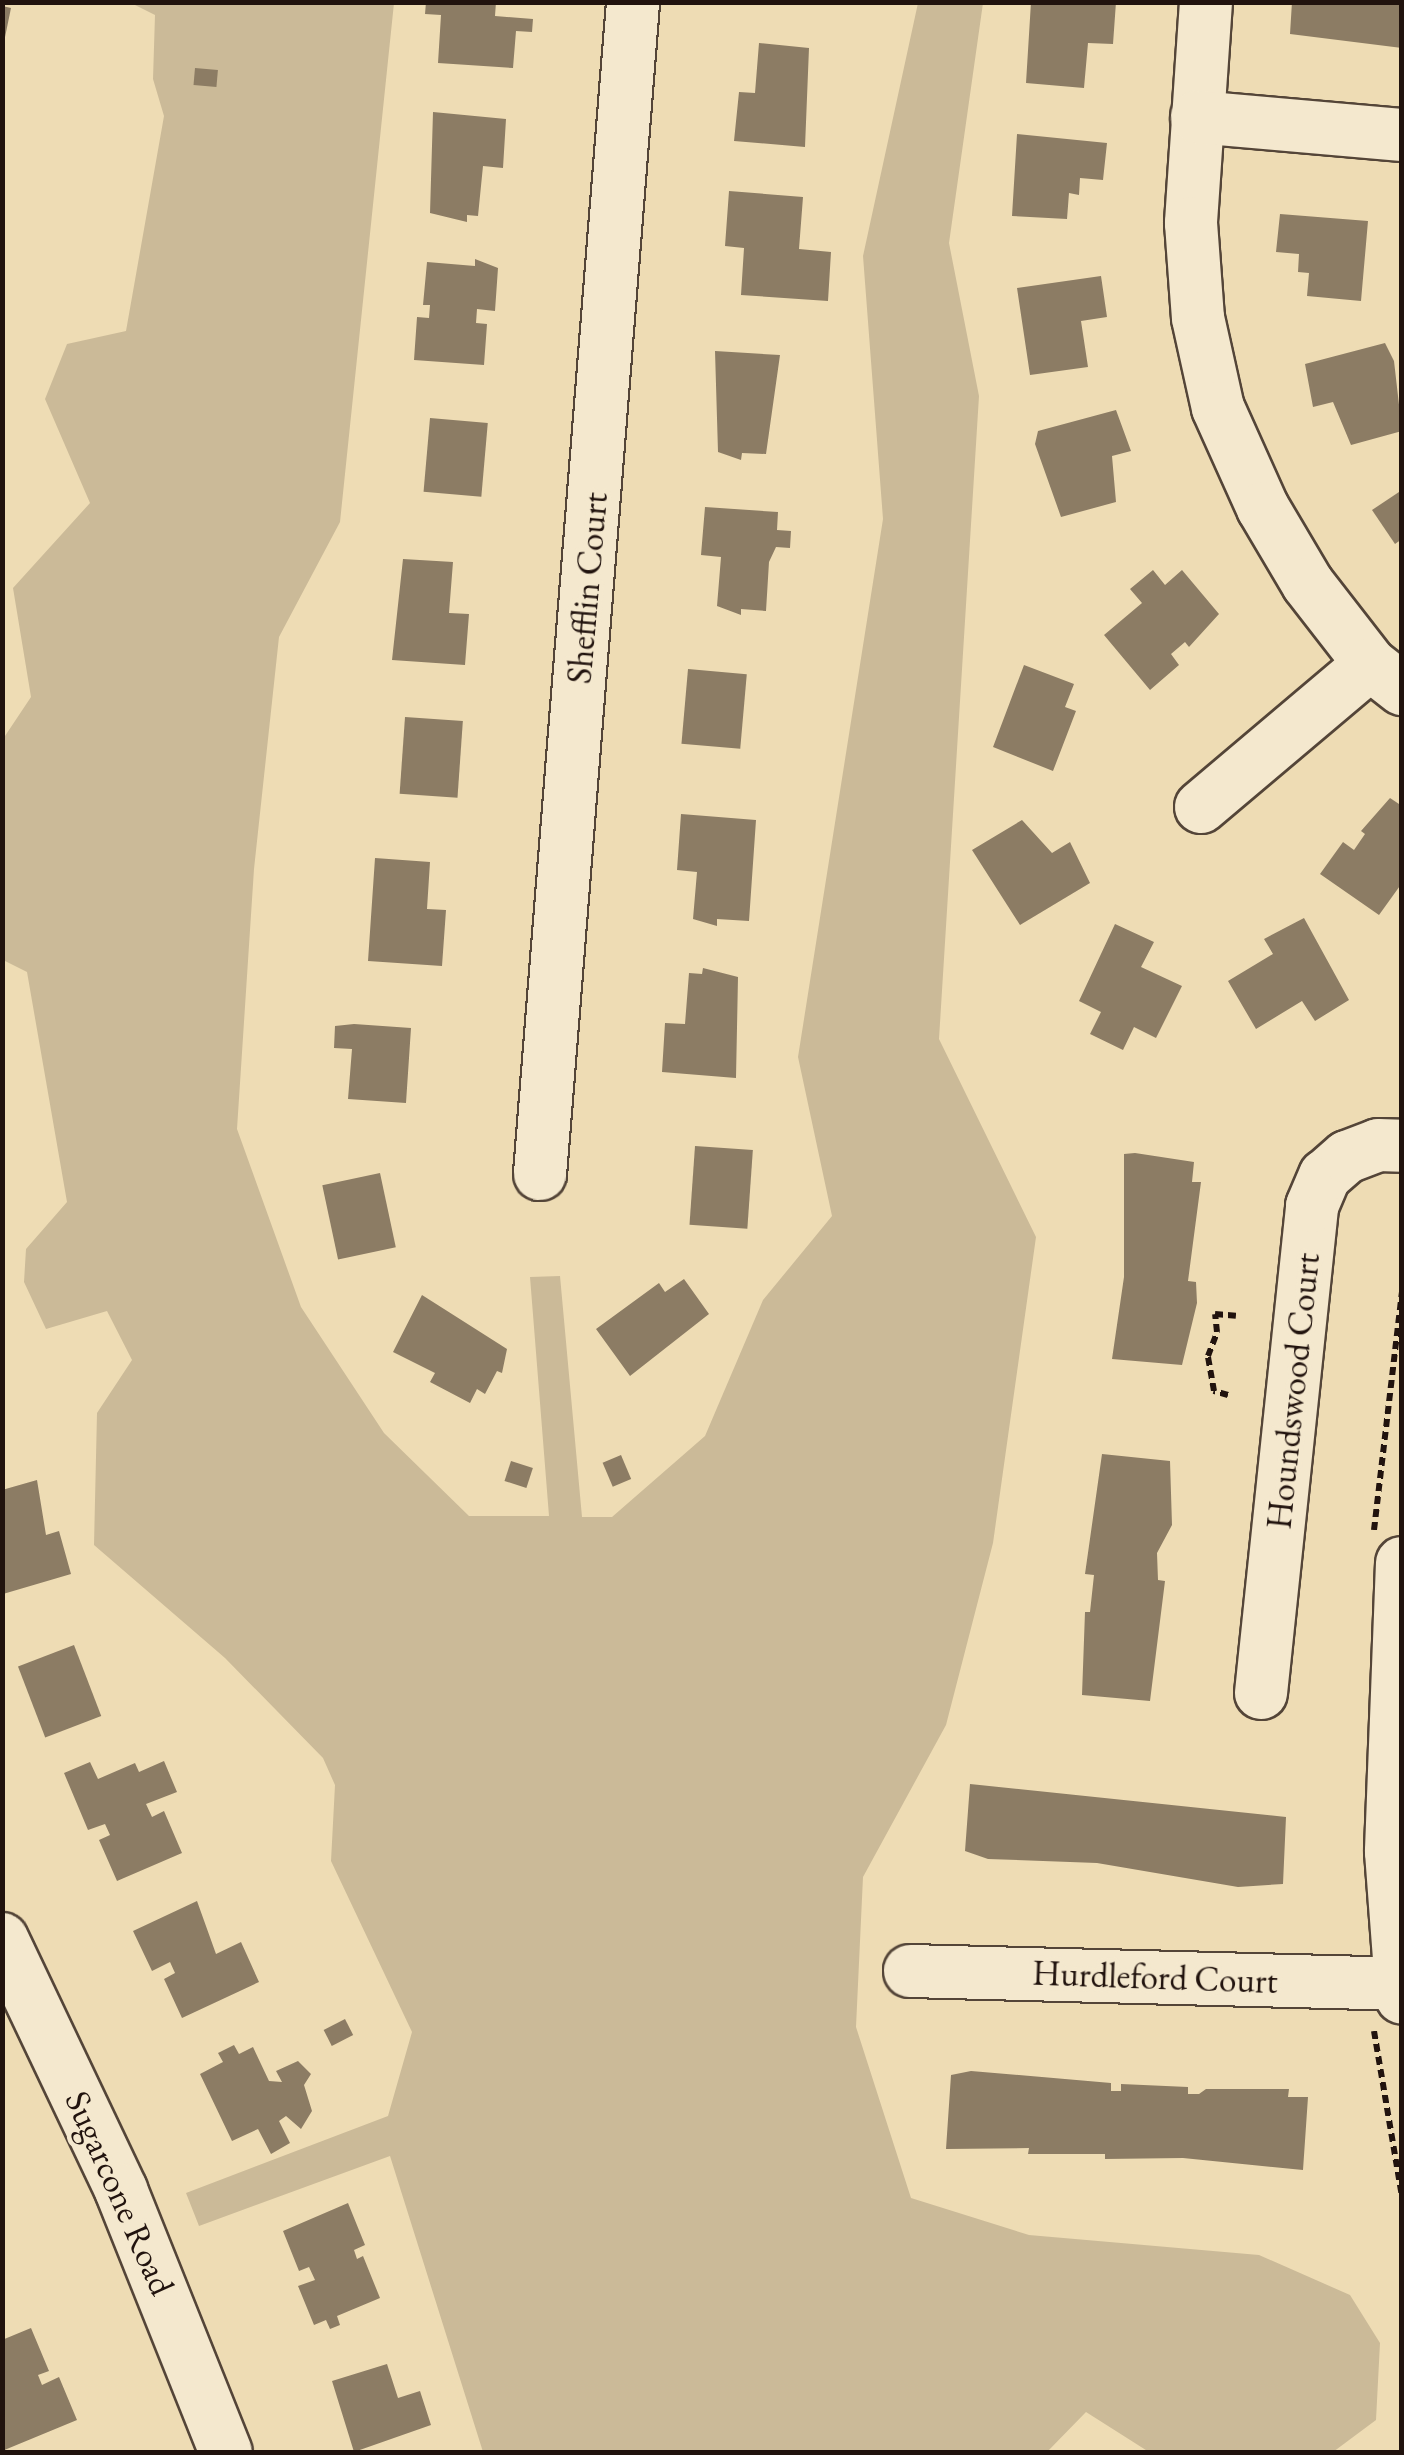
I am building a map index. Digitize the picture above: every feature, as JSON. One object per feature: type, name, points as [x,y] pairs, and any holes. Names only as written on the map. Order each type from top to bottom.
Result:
[{"type":"street","name":"Shefflin Court","points":[[540,1174],[633,2]]},
{"type":"street","points":[[1201,807],[1386,677],[1281,539],[1218,408],[1198,318],[1191,223],[1206,2]]},
{"type":"street","points":[[1197,117],[1402,136]]},
{"type":"street","name":"Houndswood Court","points":[[1262,1693],[1312,1206],[1325,1176],[1347,1157],[1378,1146],[1402,1146]]},
{"type":"street","points":[[1401,1991],[1390,1852],[1402,1564]]},
{"type":"street","name":"Sugarcone Road","points":[[2,1939],[121,2190],[226,2452]]},
{"type":"street","name":"Hurdleford Court","points":[[910,1970],[1401,1991]]},
{"type":"path","points":[[1228,1395],[1214,1390],[1208,1356],[1215,1314],[1236,1316]]},
{"type":"shaded area","points":[[131,3],[394,3],[340,522],[279,637],[254,869],[237,1129],[301,1307],[384,1433],[469,1516],[549,1516],[530,1277],[560,1276],[582,1517],[612,1517],[705,1436],[763,1300],[832,1216],[798,1057],[883,519],[863,256],[918,3],[983,3],[949,243],[979,396],[939,1039],[1036,1237],[993,1543],[946,1725],[863,1877],[856,2027],[911,2198],[1029,2235],[1259,2255],[1350,2295],[1380,2343],[1376,2420],[1333,2452],[1149,2452],[1086,2412],[1047,2452],[483,2452],[390,2156],[199,2226],[186,2193],[388,2116],[412,2032],[331,1861],[335,1785],[323,1758],[225,1658],[94,1545],[97,1413],[132,1360],[107,1311],[46,1329],[24,1282],[26,1249],[67,1202],[27,972],[3,960],[3,739],[31,697],[13,588],[90,503],[45,399],[67,344],[126,331],[164,116],[153,79],[155,15]]},
{"type":"building","points":[[426,2],[496,2],[495,16],[533,19],[532,32],[516,31],[513,68],[438,63],[441,15],[425,14]]},
{"type":"building","points":[[1031,2],[1116,2],[1113,44],[1088,43],[1084,88],[1026,83]]},
{"type":"building","points":[[1292,2],[1402,2],[1402,48],[1290,34]]},
{"type":"building","points":[[2,6],[11,8],[4,42],[2,42]]},
{"type":"building","points":[[759,43],[809,48],[805,147],[734,141],[739,92],[755,93]]},
{"type":"building","points":[[195,68],[218,70],[216,87],[194,85]]},
{"type":"building","points":[[433,112],[506,119],[503,168],[483,166],[478,216],[467,215],[467,222],[430,213]]},
{"type":"building","points":[[1017,134],[1107,143],[1103,180],[1080,178],[1079,195],[1069,193],[1067,219],[1012,216]]},
{"type":"building","points":[[729,191],[803,197],[799,249],[831,252],[828,301],[741,295],[744,248],[725,246]]},
{"type":"building","points":[[1280,214],[1368,221],[1361,301],[1307,296],[1309,273],[1298,272],[1299,254],[1276,252]]},
{"type":"building","points":[[475,259],[498,268],[495,311],[477,309],[476,323],[487,324],[484,365],[414,360],[417,317],[429,318],[430,305],[423,305],[427,262],[475,266]]},
{"type":"building","points":[[1101,276],[1107,317],[1081,321],[1088,367],[1030,375],[1017,288]]},
{"type":"building","points":[[1385,343],[1394,361],[1402,431],[1351,445],[1333,402],[1313,407],[1305,364]]},
{"type":"building","points":[[715,351],[780,355],[766,454],[742,453],[741,460],[718,452]]},
{"type":"building","points":[[1116,410],[1131,451],[1112,456],[1116,502],[1061,517],[1035,444],[1038,431]]},
{"type":"building","points":[[430,418],[488,423],[481,497],[424,492]]},
{"type":"building","points":[[1402,490],[1402,539],[1395,544],[1372,510]]},
{"type":"building","points":[[705,507],[778,512],[777,530],[791,531],[790,548],[776,547],[769,562],[766,611],[741,609],[741,615],[717,606],[721,557],[701,555]]},
{"type":"building","points":[[403,559],[453,562],[449,613],[469,614],[465,665],[392,660]]},
{"type":"building","points":[[1153,570],[1165,585],[1182,570],[1219,614],[1189,647],[1185,642],[1171,654],[1179,665],[1150,690],[1104,635],[1142,603],[1130,589]]},
{"type":"building","points":[[1024,665],[1074,684],[1065,707],[1076,711],[1053,771],[993,747]]},
{"type":"building","points":[[688,669],[747,674],[740,749],[681,744]]},
{"type":"building","points":[[405,717],[463,721],[457,798],[400,794]]},
{"type":"building","points":[[1390,798],[1402,806],[1402,883],[1379,915],[1320,874],[1343,842],[1354,850],[1365,834],[1361,831]]},
{"type":"building","points":[[681,814],[756,820],[749,921],[717,919],[717,926],[693,919],[697,872],[677,870]]},
{"type":"building","points":[[1022,820],[1052,853],[1070,842],[1090,883],[1020,925],[972,850]]},
{"type":"building","points":[[375,858],[430,862],[427,909],[446,910],[442,966],[368,961]]},
{"type":"building","points":[[1304,918],[1349,1000],[1315,1021],[1302,1001],[1256,1029],[1228,981],[1273,954],[1264,939]]},
{"type":"building","points":[[1115,924],[1154,942],[1141,967],[1182,986],[1156,1038],[1134,1027],[1123,1050],[1090,1034],[1101,1012],[1079,1001]]},
{"type":"building","points":[[703,968],[738,977],[736,1078],[662,1072],[665,1023],[685,1024],[689,973],[702,974]]},
{"type":"building","points":[[335,1026],[411,1028],[406,1103],[348,1099],[352,1049],[334,1048]]},
{"type":"building","points":[[695,1146],[753,1150],[747,1229],[689,1225]]},
{"type":"building","points":[[1124,1154],[1194,1162],[1192,1182],[1201,1182],[1188,1281],[1196,1282],[1197,1303],[1182,1365],[1112,1359],[1124,1277]]},
{"type":"building","points":[[380,1173],[396,1247],[338,1260],[322,1185]]},
{"type":"building","points":[[684,1279],[709,1314],[630,1376],[596,1329],[659,1283],[665,1292]]},
{"type":"building","points":[[422,1295],[507,1349],[502,1373],[497,1371],[485,1394],[477,1389],[470,1403],[430,1382],[435,1373],[393,1352]]},
{"type":"building","points":[[1102,1454],[1170,1461],[1172,1525],[1157,1553],[1158,1580],[1165,1581],[1150,1701],[1082,1695],[1085,1612],[1090,1612],[1094,1575],[1085,1574]]},
{"type":"building","points":[[621,1455],[631,1479],[613,1487],[603,1463]]},
{"type":"building","points":[[511,1461],[533,1468],[526,1488],[505,1481]]},
{"type":"building","points":[[37,1480],[46,1535],[59,1531],[71,1574],[3,1594],[2,1490]]},
{"type":"building","points":[[74,1645],[101,1716],[45,1737],[18,1667]]},
{"type":"building","points":[[164,1761],[177,1792],[146,1804],[152,1817],[164,1811],[182,1853],[117,1881],[99,1840],[110,1835],[105,1824],[88,1830],[64,1773],[90,1762],[98,1779],[135,1763],[139,1772]]},
{"type":"building","points":[[970,1784],[1286,1817],[1283,1884],[1238,1887],[1097,1863],[988,1859],[965,1851]]},
{"type":"building","points":[[197,1901],[216,1954],[241,1942],[259,1982],[182,2018],[164,1979],[175,1973],[170,1962],[152,1971],[133,1931]]},
{"type":"building","points":[[345,2019],[353,2035],[332,2046],[324,2030]]},
{"type":"building","points":[[234,2045],[239,2054],[253,2047],[269,2081],[282,2082],[276,2071],[298,2061],[311,2074],[304,2085],[312,2111],[301,2129],[286,2116],[279,2121],[290,2143],[271,2154],[258,2129],[232,2141],[200,2074],[223,2062],[218,2053]]},
{"type":"building","points":[[971,2071],[1111,2083],[1111,2091],[1121,2091],[1121,2084],[1188,2087],[1188,2094],[1206,2089],[1289,2089],[1288,2097],[1308,2097],[1303,2170],[1183,2158],[1105,2159],[1105,2154],[1028,2154],[1029,2148],[946,2149],[951,2075]]},
{"type":"building","points":[[348,2203],[365,2245],[354,2250],[357,2259],[363,2256],[380,2298],[337,2316],[340,2325],[330,2329],[326,2320],[314,2325],[298,2286],[315,2280],[309,2267],[299,2271],[283,2231]]},
{"type":"building","points":[[31,2328],[49,2371],[38,2375],[42,2385],[59,2377],[77,2420],[2,2451],[2,2340]]},
{"type":"building","points":[[387,2364],[398,2398],[420,2391],[431,2425],[354,2452],[332,2381]]}]
